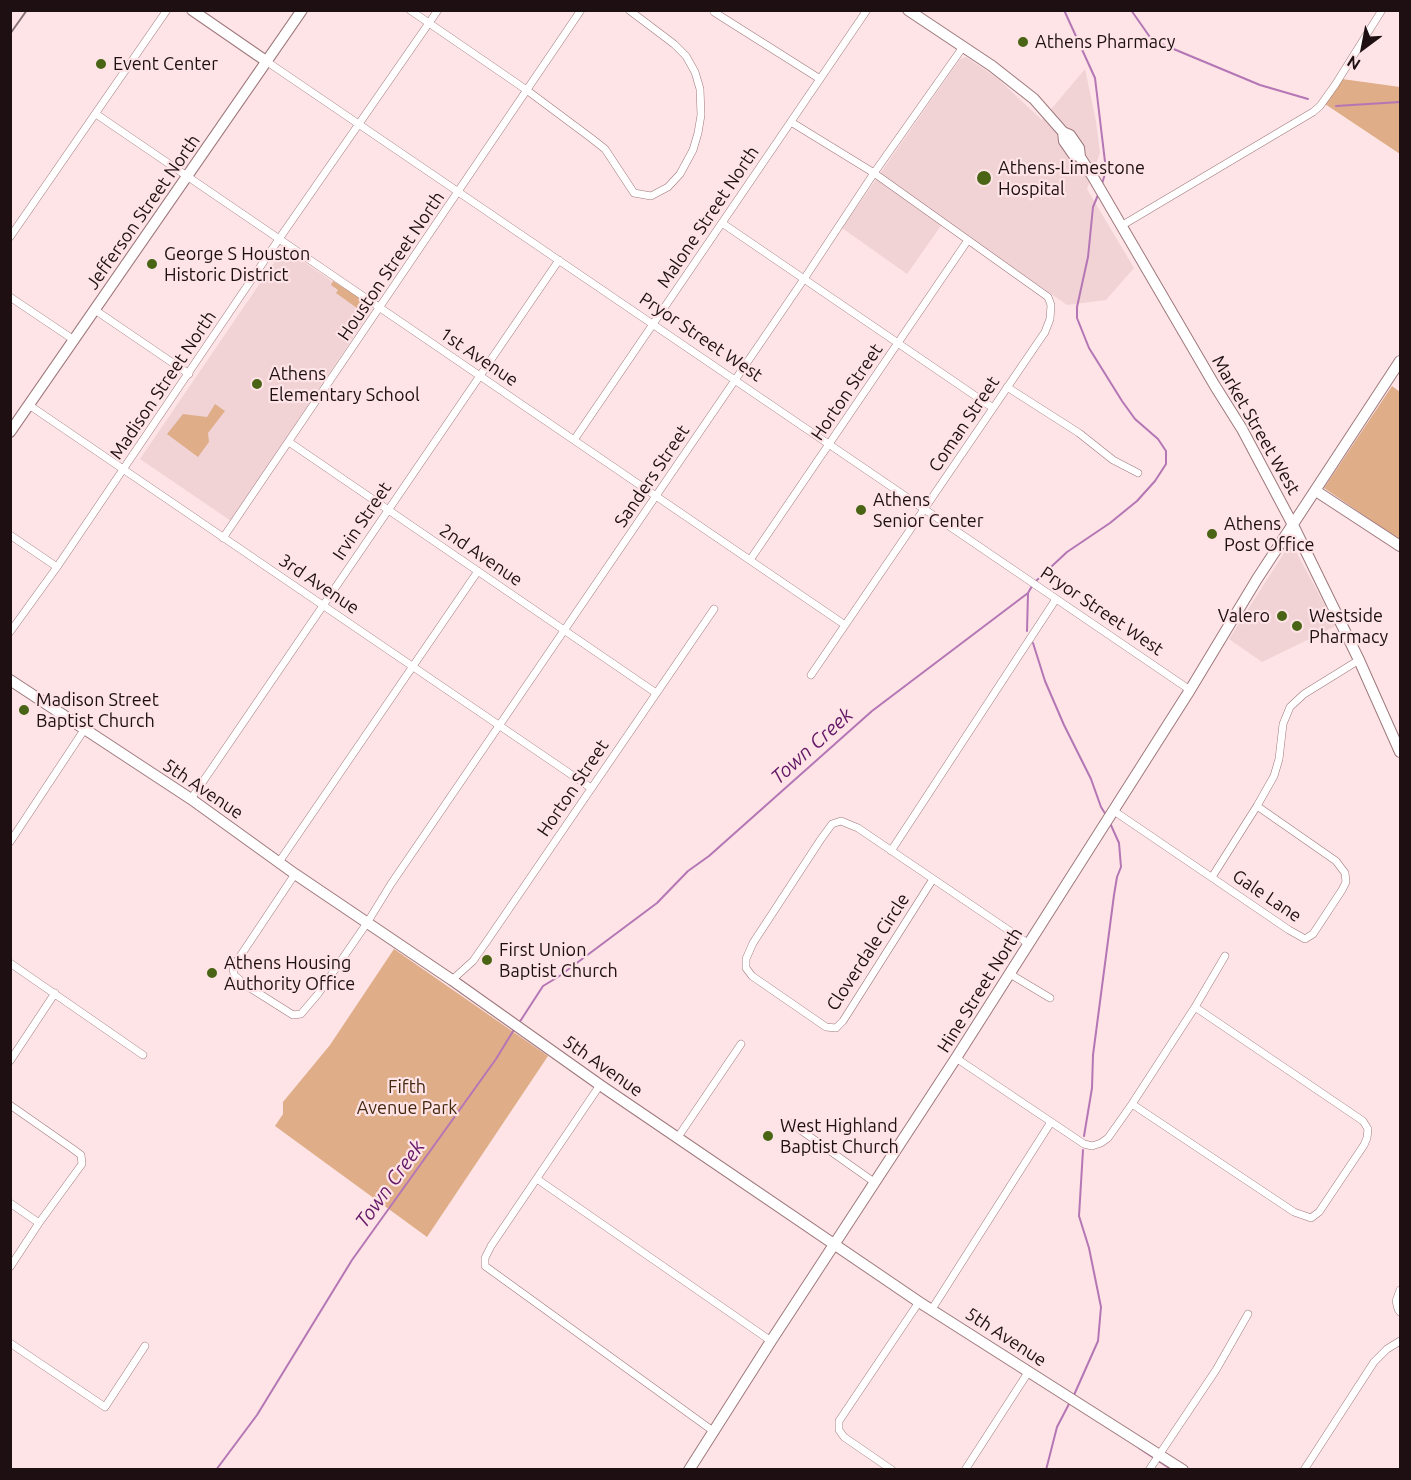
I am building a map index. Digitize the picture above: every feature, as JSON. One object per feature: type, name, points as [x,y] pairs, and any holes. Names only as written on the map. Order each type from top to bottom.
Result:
[{"type":"street","points":[[10,237],[167,10]]},
{"type":"street","name":"Pryor Street West","points":[[192,10],[1190,690]]},
{"type":"street","name":"Jefferson Street North","points":[[10,432],[302,10]]},
{"type":"street","points":[[410,10],[528,91],[605,149],[634,193],[651,196],[668,187],[685,166],[698,133],[701,115],[700,89],[695,72],[686,56],[674,44],[629,10]]},
{"type":"street","points":[[429,24],[438,10]]},
{"type":"street","name":"Houston Street North","points":[[224,538],[581,10]]},
{"type":"street","name":"Malone Street North","points":[[574,440],[867,10]]},
{"type":"street","name":"Market Street West","points":[[908,10],[1025,91],[1046,111],[1063,132],[1064,141],[1073,154],[1080,157],[1242,429],[1293,525],[1401,752]]},
{"type":"street","points":[[1121,226],[1313,112],[1335,85],[1382,10]]},
{"type":"street","points":[[714,12],[820,79]]},
{"type":"street","name":"Madison Street North","points":[[10,632],[124,470],[279,238],[429,24]]},
{"type":"street","name":"Sanders Street","points":[[295,874],[233,967],[234,975],[270,1002],[293,1015],[301,1014],[318,994],[874,173],[963,47]]},
{"type":"street","name":"1st Avenue","points":[[96,114],[845,624]]},
{"type":"street","points":[[791,122],[874,173],[968,240]]},
{"type":"street","points":[[722,223],[993,408]]},
{"type":"street","name":"Coman Street","points":[[811,675],[1045,332],[1050,319],[1051,305],[1048,297],[968,240]]},
{"type":"street","name":"Horton Street","points":[[750,560],[968,240]]},
{"type":"street","name":"Irvin Street","points":[[191,799],[559,260]]},
{"type":"street","points":[[10,297],[74,340]]},
{"type":"street","points":[[95,310],[189,374]]},
{"type":"street","name":"Hine Street North","points":[[690,1470],[771,1341],[1010,974],[1293,525],[1401,361]]},
{"type":"street","points":[[1007,387],[1079,433],[1113,460],[1138,473]]},
{"type":"street","name":"3rd Avenue","points":[[29,405],[591,789]]},
{"type":"street","name":"2nd Avenue","points":[[289,442],[656,693]]},
{"type":"street","points":[[1316,491],[1401,546]]},
{"type":"street","points":[[10,535],[57,567]]},
{"type":"street","points":[[279,862],[477,571]]},
{"type":"street","points":[[1029,944],[891,851],[1056,598]]},
{"type":"street","name":"Horton Street","points":[[452,980],[472,961],[487,941],[714,609]]},
{"type":"street","points":[[1212,877],[1274,776],[1279,759],[1283,724],[1290,707],[1304,694],[1359,660]]},
{"type":"street","name":"5th Avenue","points":[[10,680],[191,799],[295,874],[452,980],[600,1085],[919,1302],[1183,1470]]},
{"type":"street","points":[[10,842],[84,730]]},
{"type":"street","name":"Gale Lane","points":[[1114,811],[1305,939],[1313,934],[1342,890],[1346,882],[1345,873],[1336,861],[1257,806]]},
{"type":"street","name":"Cloverdale Circle","points":[[891,851],[858,828],[841,821],[832,824],[753,943],[746,959],[746,968],[752,976],[826,1027],[836,1028],[843,1021],[933,879]]},
{"type":"street","points":[[956,1058],[1084,1144],[1092,1146],[1101,1143],[1108,1138],[1132,1104],[1225,956]]},
{"type":"street","points":[[10,963],[143,1054]]},
{"type":"street","points":[[1010,974],[1050,998]]},
{"type":"street","points":[[10,1061],[55,993]]},
{"type":"street","points":[[1132,1104],[1294,1212],[1311,1218],[1319,1212],[1368,1138],[1368,1129],[1363,1121],[1195,1007]]},
{"type":"street","points":[[678,1137],[741,1044]]},
{"type":"street","points":[[600,1085],[491,1246],[485,1258],[485,1266],[713,1431]]},
{"type":"street","points":[[10,1105],[81,1155],[82,1164],[39,1222],[10,1267]]},
{"type":"street","points":[[932,1309],[1052,1122]]},
{"type":"street","points":[[792,1124],[874,1182]]},
{"type":"street","points":[[537,1179],[771,1341]]},
{"type":"street","points":[[10,1203],[39,1222]]},
{"type":"street","points":[[1401,1290],[1396,1301],[1401,1312]]},
{"type":"street","points":[[892,1470],[844,1437],[839,1430],[839,1421],[919,1302]]},
{"type":"street","points":[[1149,1470],[1216,1370],[1248,1314]]},
{"type":"street","points":[[1304,1470],[1374,1362],[1387,1349],[1401,1341]]},
{"type":"street","points":[[10,1343],[105,1407],[146,1346]]},
{"type":"street","points":[[964,1470],[1029,1371]]},
{"type":"shaded area","name":"Athens-Limestone Hospital","points":[[966,57],[997,78],[1042,120],[1085,69],[1100,153],[1087,189],[1134,268],[1106,300],[1067,305],[945,220],[907,274],[842,228],[960,59]]},
{"type":"shaded area","name":"Athens Elementary School","points":[[284,248],[372,309],[231,521],[140,459]]},
{"type":"shaded area","points":[[1291,542],[1336,626],[1262,662],[1229,639]]},
{"type":"green space","points":[[1342,79],[1400,87],[1400,154],[1325,104]]},
{"type":"green space","points":[[333,281],[363,300],[365,305],[361,311],[336,293],[338,290],[331,285]]},
{"type":"green space","points":[[1392,386],[1400,392],[1400,540],[1324,488]]},
{"type":"green space","points":[[215,404],[225,411],[208,433],[209,442],[198,457],[167,434],[183,414],[207,417]]},
{"type":"green space","name":"Fifth Avenue Park","points":[[394,949],[548,1056],[427,1237],[275,1126],[283,1114],[283,1102],[330,1045]]},
{"type":"waterway","name":"Town Creek","points":[[1064,10],[1095,78],[1106,170],[1102,184]]},
{"type":"waterway","points":[[1131,10],[1152,40],[1260,85],[1308,99]]},
{"type":"waterway","points":[[1336,106],[1400,102]]},
{"type":"waterway","name":"Town Creek","points":[[1036,581],[1067,552],[1110,523],[1137,501],[1155,481],[1166,464],[1166,451],[1158,439],[1135,419],[1122,401],[1089,348],[1077,318],[1077,307],[1088,257],[1093,207],[1098,195]]},
{"type":"waterway","name":"Town Creek","points":[[519,1023],[543,986],[657,903],[688,871],[709,856],[872,711],[1028,593],[1032,586]]},
{"type":"waterway","points":[[1027,631],[1028,593]]},
{"type":"waterway","points":[[1033,643],[1045,681],[1106,815]]},
{"type":"waterway","points":[[1084,1136],[1092,1088],[1093,1055],[1114,895],[1121,867],[1119,843],[1110,823]]},
{"type":"waterway","name":"Town Creek","points":[[216,1470],[257,1415],[352,1260],[496,1059],[515,1028]]},
{"type":"waterway","points":[[1074,1395],[1098,1341],[1101,1307],[1089,1248],[1079,1216],[1083,1150]]},
{"type":"waterway","points":[[1046,1470],[1057,1427],[1070,1402]]},
{"type":"waterway","points":[[1139,1448],[1172,1470]]},
{"type":"railway","points":[[10,34],[27,10]]},
{"type":"place","name":"Athens Pharmacy","points":[[1023,42]]},
{"type":"place","name":"Event Center","points":[[101,64]]},
{"type":"place","name":"Athens-Limestone Hospital","points":[[984,178]]},
{"type":"place","name":"George S Houston Historic District","points":[[152,264]]},
{"type":"place","name":"Athens Elementary School","points":[[257,384]]},
{"type":"place","name":"Athens Senior Center","points":[[861,510]]},
{"type":"place","name":"Athens Post Office","points":[[1212,534]]},
{"type":"place","name":"Valero","points":[[1282,616]]},
{"type":"place","name":"Westside Pharmacy","points":[[1297,626]]},
{"type":"place","name":"Madison Street Baptist Church","points":[[24,710]]},
{"type":"place","name":"First Union Baptist Church","points":[[487,960]]},
{"type":"place","name":"Athens Housing Authority Office","points":[[212,973]]},
{"type":"place","name":"West Highland Baptist Church","points":[[768,1136]]}]
